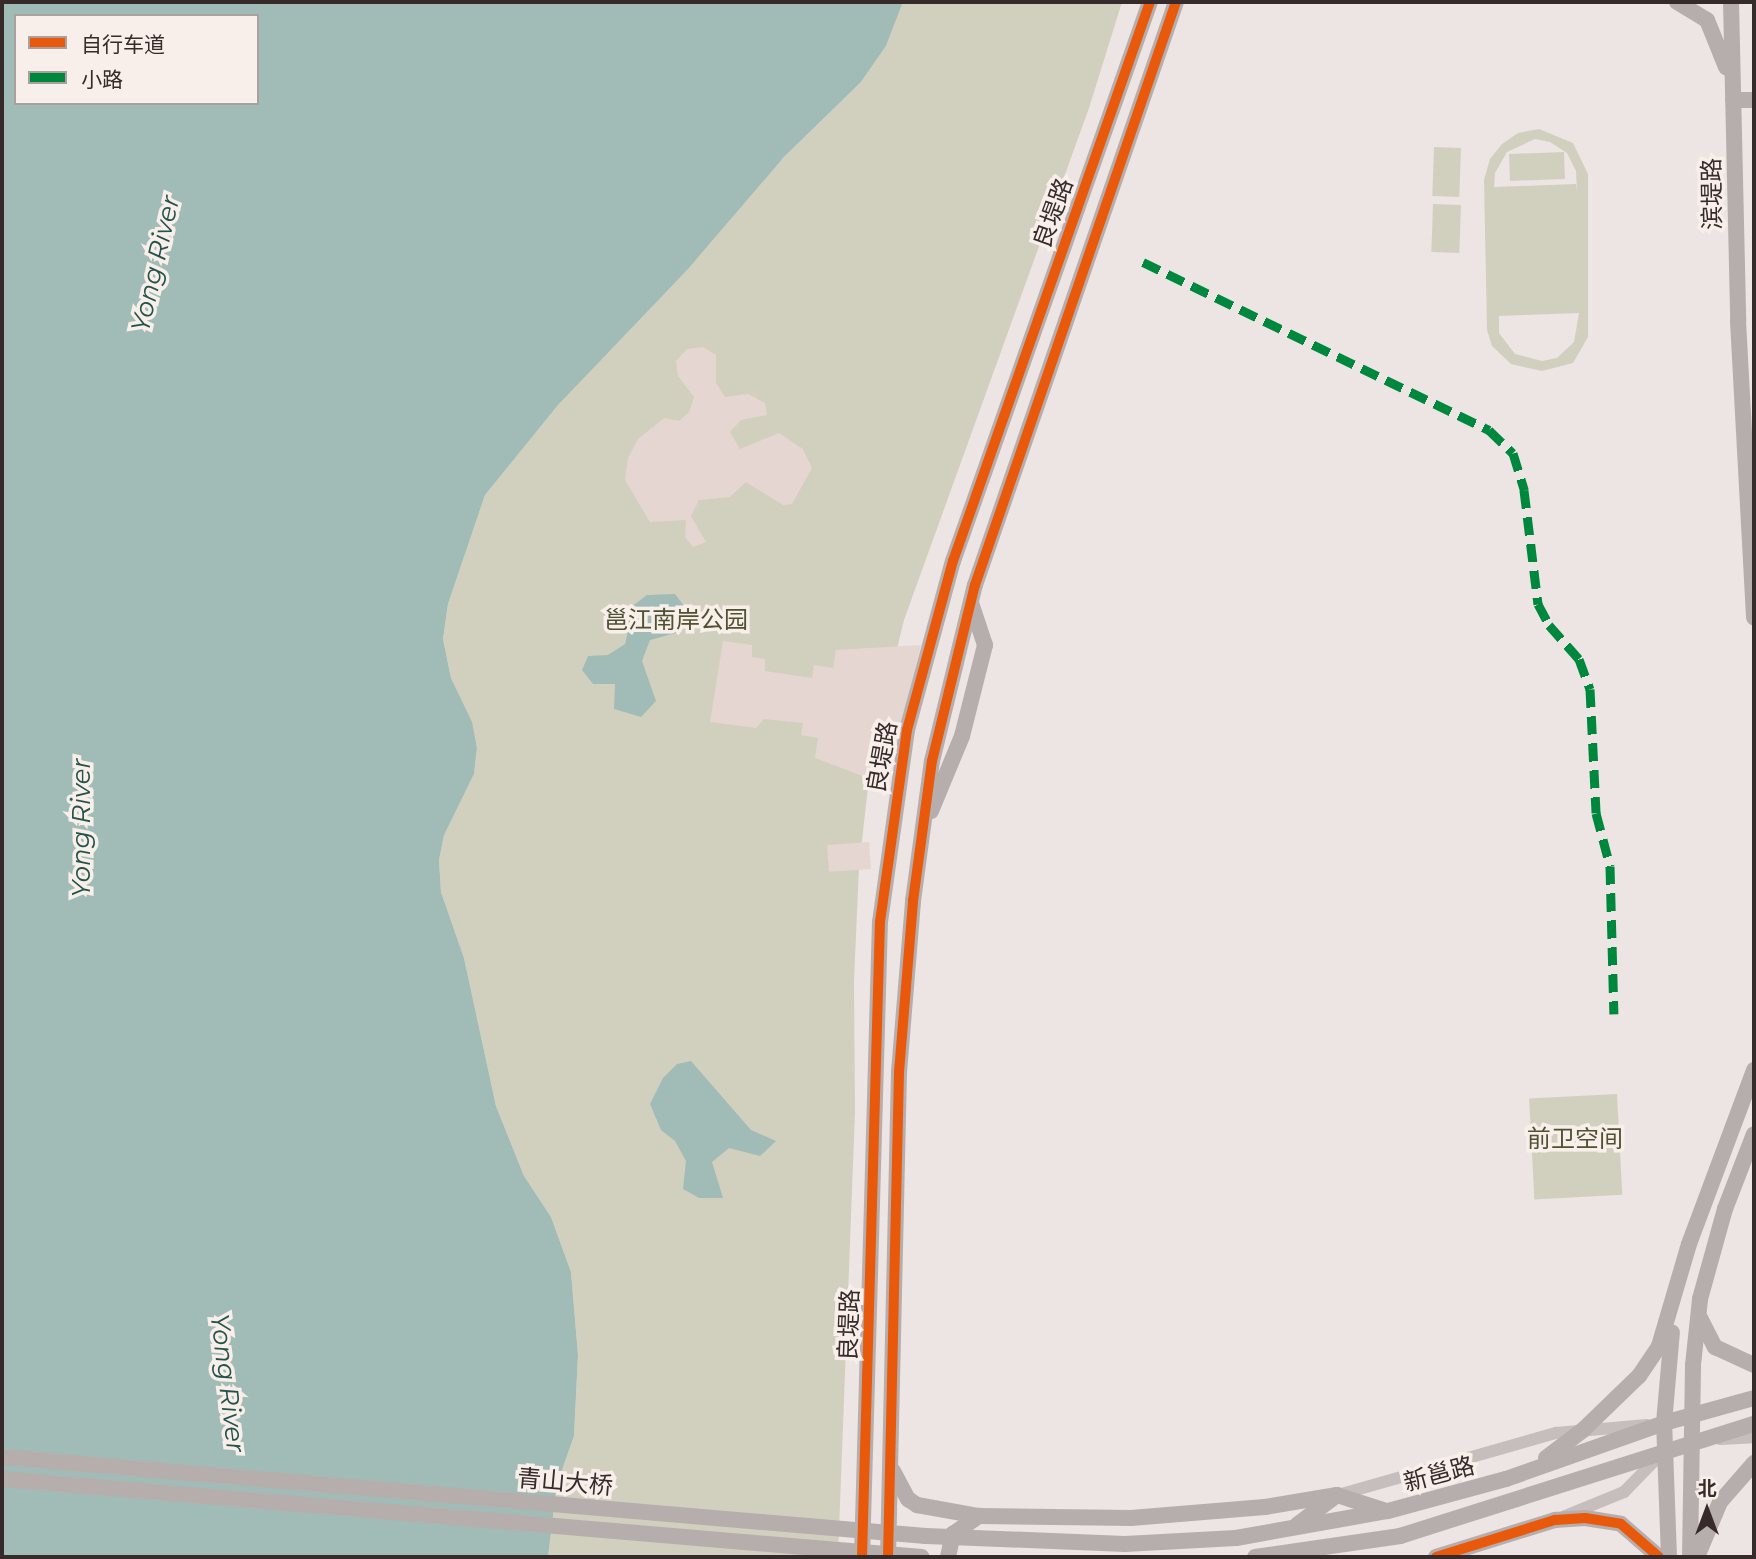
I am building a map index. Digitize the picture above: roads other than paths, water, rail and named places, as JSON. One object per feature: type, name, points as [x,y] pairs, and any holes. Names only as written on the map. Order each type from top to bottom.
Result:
[{"type":"main road","name":"良堤路","points":[[862,1557],[880,922],[907,730],[953,561],[1150,2]]},
{"type":"main road","name":"良堤路","points":[[888,1557],[899,1072],[922,833],[932,761],[971,603],[1176,2]]},
{"type":"main road","points":[[1677,2],[1697,10],[1716,33],[1733,100],[1754,100]]},
{"type":"main road","name":"滨堤路","points":[[1731,2],[1741,385],[1754,618]]},
{"type":"main road","points":[[922,833],[962,736],[985,645],[971,603]]},
{"type":"main road","points":[[1669,1557],[1664,1423],[1677,1294],[1689,1244],[1754,1070]]},
{"type":"main road","points":[[1690,1557],[1691,1415],[1700,1298],[1724,1209],[1754,1134]]},
{"type":"main road","points":[[1532,1468],[1583,1430],[1650,1362],[1677,1294]]},
{"type":"main road","points":[[1700,1298],[1700,1324],[1710,1341],[1727,1356],[1754,1366]]},
{"type":"main road","points":[[869,1379],[894,1378]]},
{"type":"main road","name":"新邕路","points":[[1125,1544],[1236,1538],[1388,1511],[1532,1468],[1664,1423],[1754,1398]]},
{"type":"main road","name":"新邕路","points":[[1264,1557],[1400,1536],[1692,1440],[1754,1424]]},
{"type":"main road","name":"青山大桥","points":[[2,1457],[926,1536],[1125,1544]]},
{"type":"main road","points":[[1697,1557],[1720,1502],[1754,1463]]},
{"type":"main road","points":[[892,1469],[908,1499],[918,1505],[979,1516],[1131,1518],[1265,1507],[1337,1495],[1388,1511]]},
{"type":"main road","name":"青山大桥","points":[[2,1479],[922,1557]]},
{"type":"main road","points":[[1289,1530],[1310,1520],[1337,1495]]},
{"type":"main road","points":[[947,1557],[953,1534],[979,1516]]},
{"type":"main road","points":[[1443,1557],[1555,1520],[1621,1524],[1659,1557]]},
{"type":"street","points":[[1337,1495],[1556,1433],[1664,1423]]},
{"type":"street","points":[[1692,1440],[1754,1437]]},
{"type":"street","points":[[1555,1520],[1623,1493],[1665,1450]]},
{"type":"water","name":"Yong River","points":[[2,2],[903,2],[886,46],[861,82],[784,157],[687,270],[558,405],[485,495],[448,604],[443,639],[451,678],[472,722],[477,748],[474,774],[444,835],[439,860],[441,892],[464,958],[496,1106],[524,1176],[551,1217],[571,1272],[578,1355],[574,1436],[557,1484],[548,1557],[2,1557]]},
{"type":"water","points":[[675,594],[688,611],[679,632],[650,640],[642,661],[656,701],[641,717],[614,709],[615,684],[593,684],[582,670],[588,656],[608,655],[625,644],[629,626],[622,614],[647,595]]},
{"type":"water","points":[[691,1061],[751,1130],[776,1141],[760,1156],[729,1148],[712,1162],[723,1198],[699,1198],[683,1189],[686,1161],[675,1141],[661,1130],[650,1104],[663,1078],[677,1064]]},
{"type":"park label","name":"邕江南岸公园","points":[[676,620]]},
{"type":"park label","name":"前卫空间","points":[[1575,1139]]}]
